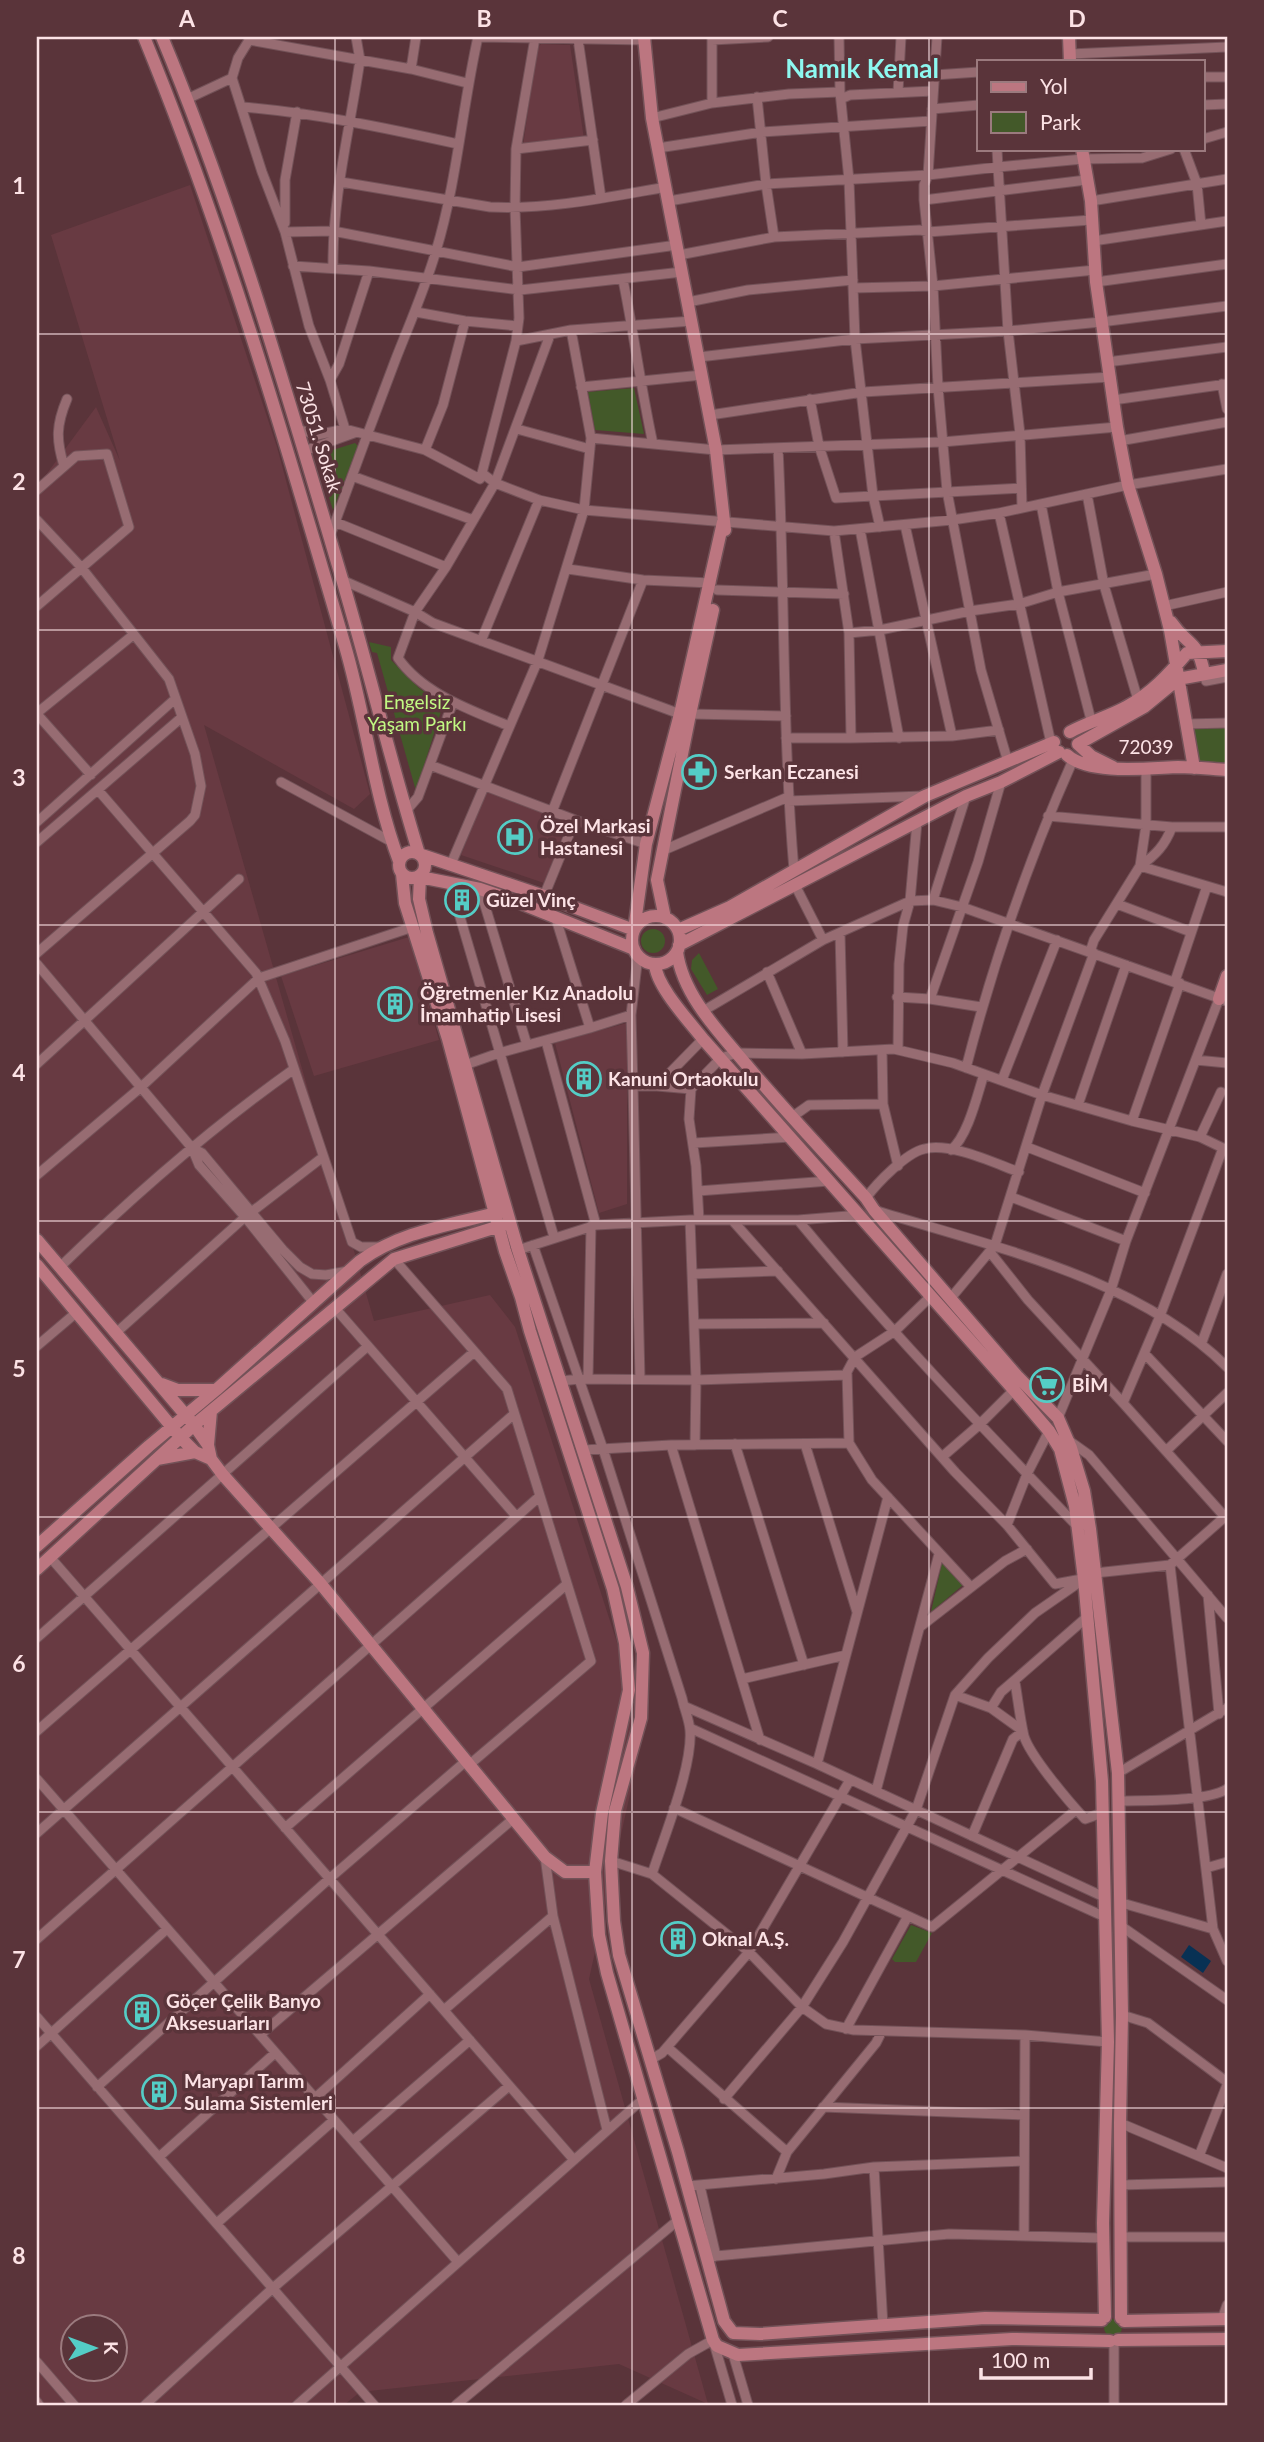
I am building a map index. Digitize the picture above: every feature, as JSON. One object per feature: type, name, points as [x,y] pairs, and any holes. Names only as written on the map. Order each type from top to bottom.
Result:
[{"type":"main road","points":[[37,1546],[149,1446],[176,1432],[190,1420],[216,1390],[313,1302],[379,1247],[402,1236],[478,1211],[489,1199],[448,1039],[405,903],[400,868],[346,650],[253,339],[206,198],[144,37]]},
{"type":"main road","points":[[1069,37],[1070,57]]},
{"type":"main road","points":[[636,952],[632,936],[646,844],[685,714],[726,536],[716,450],[652,118],[644,38]]},
{"type":"main road","name":"73051. Sokak","points":[[167,39],[250,281],[304,451],[419,854]]},
{"type":"main road","points":[[1083,154],[1091,201],[1101,322],[1118,434],[1128,485],[1165,609],[1194,768]]},
{"type":"main road","points":[[1165,609],[1180,634],[1192,642],[1201,653],[1204,673]]},
{"type":"main road","points":[[678,930],[730,907],[925,796],[1008,762],[1061,750],[1074,751],[1078,744],[1144,707],[1177,672],[1187,653],[1227,651]]},
{"type":"main road","points":[[1070,732],[1091,720],[1123,709],[1177,672],[1227,670]]},
{"type":"main road","points":[[665,918],[657,880],[685,714]]},
{"type":"main road","points":[[1061,750],[1060,732],[1067,730],[1077,736],[1078,744],[1091,756],[1113,767]]},
{"type":"main road","points":[[400,868],[412,879],[420,877],[447,882],[510,899],[636,952],[655,964],[667,961],[678,948],[795,885],[1061,750]]},
{"type":"main road","name":"72039","points":[[1061,750],[1087,765],[1227,770]]},
{"type":"main road","points":[[410,825],[426,850],[450,863]]},
{"type":"main road","points":[[400,868],[407,853],[419,854],[634,930]]},
{"type":"main road","points":[[419,854],[425,863],[420,877],[421,904],[503,1218],[505,1251],[613,1589],[625,1643],[629,1690],[602,1813],[595,1872],[596,1907],[602,1948],[677,2221],[713,2340],[717,2346],[733,2354],[1012,2339],[1227,2339]]},
{"type":"main road","points":[[421,904],[424,891],[431,884],[447,882]]},
{"type":"main road","points":[[634,930],[644,919],[658,916],[665,918],[678,930],[679,970],[703,1011],[950,1299],[1037,1398],[1058,1418],[1067,1439],[1084,1491],[1090,1576],[1118,1773],[1122,1903],[1121,2304],[1126,2330],[1114,2341]]},
{"type":"main road","points":[[655,964],[655,972],[703,1040],[1014,1390],[1049,1431],[1065,1463],[1090,1576],[1087,1616],[1102,1781],[1108,2042],[1102,2238],[1104,2303],[1098,2319],[1100,2333],[1114,2341]]},
{"type":"main road","points":[[1223,1000],[1227,976]]},
{"type":"main road","points":[[488,1189],[518,1250],[627,1587],[643,1653],[641,1718],[615,1811],[611,1861],[614,1921],[619,1955],[650,2060],[694,2186],[724,2321],[733,2333],[760,2334],[985,2318],[1098,2319],[1113,2314],[1123,2319],[1142,2320],[1224,2319]]},
{"type":"main road","points":[[429,1229],[503,1218]]},
{"type":"main road","points":[[190,1420],[211,1411],[394,1259],[432,1247],[503,1218]]},
{"type":"main road","points":[[432,1247],[486,1239],[505,1251]]},
{"type":"main road","points":[[37,1240],[161,1384],[208,1445]]},
{"type":"main road","points":[[37,1267],[143,1389],[176,1432],[195,1452],[211,1459]]},
{"type":"main road","points":[[161,1384],[178,1390],[216,1390]]},
{"type":"main road","points":[[143,1389],[157,1421],[157,1431],[149,1446]]},
{"type":"main road","points":[[211,1411],[208,1445],[211,1459],[223,1475],[320,1583],[545,1857],[565,1871],[595,1872]]},
{"type":"main road","points":[[37,1569],[157,1459],[176,1432]]},
{"type":"main road","points":[[157,1459],[195,1452]]},
{"type":"main road","points":[[1121,2304],[1131,2318],[1142,2320]]},
{"type":"street","points":[[333,268],[332,231],[360,60],[356,37]]},
{"type":"street","points":[[411,69],[416,37]]},
{"type":"street","points":[[329,538],[416,312],[436,251],[449,199],[467,83],[478,37],[644,38]]},
{"type":"street","points":[[712,103],[712,39],[768,37]]},
{"type":"street","points":[[839,37],[840,95],[852,233],[855,339],[873,495],[880,527]]},
{"type":"street","points":[[898,92],[901,37]]},
{"type":"street","points":[[937,37],[924,200],[933,286],[942,442],[947,491],[981,670],[1008,762]]},
{"type":"street","points":[[297,429],[317,435],[349,431],[425,450],[480,479],[516,341],[520,290],[515,208],[516,149],[535,38]]},
{"type":"street","points":[[349,431],[309,326],[285,232],[262,172],[232,78],[238,58],[250,39],[411,69],[467,83]]},
{"type":"street","points":[[578,39],[601,198]]},
{"type":"street","points":[[1070,57],[1227,47]]},
{"type":"street","points":[[934,75],[977,72]]},
{"type":"street","points":[[1204,77],[1227,77]]},
{"type":"street","points":[[187,99],[232,78]]},
{"type":"street","points":[[652,118],[712,103],[757,97],[933,91]]},
{"type":"street","points":[[757,97],[774,237]]},
{"type":"street","points":[[932,109],[977,104]]},
{"type":"street","points":[[1204,105],[1227,104]]},
{"type":"street","points":[[242,107],[351,121],[458,144]]},
{"type":"street","points":[[285,232],[285,180],[297,112]]},
{"type":"street","points":[[658,148],[762,132],[931,121]]},
{"type":"street","points":[[1204,139],[1227,132]]},
{"type":"street","points":[[516,149],[593,140]]},
{"type":"street","points":[[997,150],[1008,331],[1020,434],[1022,509]]},
{"type":"street","points":[[669,201],[766,184],[928,175],[1083,154],[1142,158],[1168,150]]},
{"type":"street","points":[[1184,150],[1197,184],[1201,225]]},
{"type":"street","points":[[1091,201],[1227,179]]},
{"type":"street","points":[[924,200],[1086,180]]},
{"type":"street","points":[[341,182],[490,207],[515,208],[666,187]]},
{"type":"street","points":[[285,232],[332,231],[518,267],[774,237],[920,230],[928,232],[1091,220]]},
{"type":"street","points":[[1093,241],[1227,221]]},
{"type":"street","points":[[688,302],[748,290],[853,284],[933,286],[1005,279],[1096,276],[1227,264]]},
{"type":"street","points":[[293,266],[369,271],[520,290],[682,272]]},
{"type":"street","points":[[330,380],[340,364],[369,271]]},
{"type":"street","points":[[623,280],[639,382],[653,444]]},
{"type":"street","points":[[699,357],[855,339],[1008,331],[1227,306]]},
{"type":"street","points":[[416,312],[465,321],[517,326]]},
{"type":"street","points":[[425,450],[443,405],[465,321]]},
{"type":"street","points":[[516,341],[571,330],[692,321]]},
{"type":"street","points":[[450,863],[538,660],[584,510],[590,438],[571,330]]},
{"type":"street","points":[[509,726],[453,702],[407,671],[398,658],[415,612],[446,567],[495,483],[550,335]]},
{"type":"street","points":[[1107,362],[1227,347]]},
{"type":"street","points":[[581,387],[702,375]]},
{"type":"street","points":[[709,415],[863,392],[1111,377]]},
{"type":"street","points":[[1113,401],[1225,384],[1227,409]]},
{"type":"street","points":[[64,466],[58,429],[59,418],[67,399]]},
{"type":"street","points":[[810,399],[819,446],[836,498],[1021,488]]},
{"type":"street","points":[[590,438],[716,450],[942,442],[1020,434],[1118,434],[1227,422]]},
{"type":"street","points":[[517,429],[590,449]]},
{"type":"street","points":[[304,451],[349,431]]},
{"type":"street","points":[[778,448],[788,799],[794,870]]},
{"type":"street","points":[[37,490],[76,456],[107,454],[129,527],[37,606]]},
{"type":"street","points":[[482,473],[495,483],[539,500],[584,510],[834,531],[999,513],[1128,485],[1227,469]]},
{"type":"street","points":[[352,476],[472,520]]},
{"type":"street","points":[[1087,494],[1104,585],[1138,700]]},
{"type":"street","points":[[481,641],[539,500]]},
{"type":"street","points":[[1041,504],[1058,592],[1091,720]]},
{"type":"street","points":[[966,1068],[981,1007],[1048,816],[1061,750],[1019,604],[999,513]]},
{"type":"street","points":[[37,520],[81,567],[169,679],[195,754],[201,786],[195,815],[190,821],[37,953]]},
{"type":"street","points":[[335,522],[446,567]]},
{"type":"street","points":[[905,525],[952,736]]},
{"type":"street","points":[[860,529],[899,738]]},
{"type":"street","points":[[834,531],[849,633],[851,738]]},
{"type":"street","points":[[568,569],[714,587],[844,594]]},
{"type":"street","points":[[849,633],[880,630],[970,611],[1019,604],[1058,592],[1156,574]]},
{"type":"street","points":[[342,580],[415,612],[433,623],[685,714],[786,716]]},
{"type":"street","points":[[552,811],[643,580]]},
{"type":"street","points":[[1165,609],[1227,592]]},
{"type":"street","points":[[90,775],[37,713],[133,635]]},
{"type":"street","points":[[1204,673],[1206,681],[1227,677]]},
{"type":"street","points":[[37,822],[175,699]]},
{"type":"street","points":[[406,811],[418,797],[453,702]]},
{"type":"street","points":[[37,842],[181,718]]},
{"type":"street","points":[[1185,724],[1227,723]]},
{"type":"street","points":[[786,738],[899,738],[952,736],[999,730]]},
{"type":"street","points":[[430,765],[646,844]]},
{"type":"street","points":[[950,1299],[993,1248],[1094,940],[1140,866],[1146,825],[1146,769]]},
{"type":"street","points":[[281,782],[392,842]]},
{"type":"street","points":[[930,999],[978,862],[1001,782]]},
{"type":"street","points":[[98,790],[205,911],[259,978],[285,1041],[352,1242],[361,1247],[379,1247]]},
{"type":"street","points":[[664,850],[788,799],[925,796]]},
{"type":"street","points":[[933,900],[966,796]]},
{"type":"street","points":[[1048,816],[1172,827],[1227,827]]},
{"type":"street","points":[[544,896],[575,820]]},
{"type":"street","points":[[898,1049],[897,998],[902,926],[910,901],[917,822]]},
{"type":"street","points":[[1140,866],[1156,855],[1172,827]]},
{"type":"street","points":[[1140,866],[1227,892]]},
{"type":"street","points":[[37,1064],[239,879]]},
{"type":"street","points":[[447,882],[554,1237]]},
{"type":"street","points":[[795,885],[823,940]]},
{"type":"street","points":[[1132,1121],[1207,886]]},
{"type":"street","points":[[480,889],[527,1045]]},
{"type":"street","points":[[703,1011],[823,940],[910,901],[933,900],[962,907],[1058,940],[1223,1000],[1168,1128],[1126,1241],[1111,1290],[1058,1418]]},
{"type":"street","points":[[1117,904],[1191,932]]},
{"type":"street","points":[[556,919],[590,1028]]},
{"type":"street","points":[[37,1175],[140,1088],[259,978],[413,927]]},
{"type":"street","points":[[840,933],[843,1052]]},
{"type":"street","points":[[1002,1080],[1058,940]]},
{"type":"street","points":[[636,952],[631,1015],[640,1379]]},
{"type":"street","points":[[37,964],[192,1148],[199,1165],[300,1267],[312,1274],[321,1275],[349,1271]]},
{"type":"street","points":[[1078,1105],[1126,965]]},
{"type":"street","points":[[767,972],[802,1054]]},
{"type":"street","points":[[897,998],[930,999],[981,1007]]},
{"type":"street","points":[[465,1065],[631,1015]]},
{"type":"street","points":[[657,1086],[703,1040]]},
{"type":"street","points":[[546,1041],[593,1225],[584,1379]]},
{"type":"street","points":[[695,1445],[693,1274],[694,1220],[698,1191],[689,1119],[691,1089],[721,1058],[737,1053],[802,1054],[898,1049],[966,1068],[1042,1095],[1200,1137],[1225,1149],[1124,1403]]},
{"type":"street","points":[[882,1050],[883,1104],[898,1166]]},
{"type":"street","points":[[1196,1060],[1227,1063]]},
{"type":"street","points":[[60,1267],[87,1239],[240,1107],[294,1069]]},
{"type":"street","points":[[951,1150],[967,1125],[984,1074]]},
{"type":"street","points":[[634,1086],[691,1089]]},
{"type":"street","points":[[1200,1137],[1221,1092]]},
{"type":"street","points":[[792,1117],[809,1105],[883,1104]]},
{"type":"street","points":[[694,1143],[790,1137]]},
{"type":"street","points":[[1027,1147],[1145,1193]]},
{"type":"street","points":[[866,1198],[878,1182],[923,1149],[951,1150],[1019,1172]]},
{"type":"street","points":[[117,1332],[249,1215],[323,1157]]},
{"type":"street","points":[[698,1191],[829,1181]]},
{"type":"street","points":[[1011,1197],[1126,1241]]},
{"type":"street","points":[[874,1210],[1111,1290],[1202,1342],[1227,1367]]},
{"type":"street","points":[[249,1215],[313,1302]]},
{"type":"street","points":[[518,1250],[593,1225],[694,1220],[798,1220],[860,1215]]},
{"type":"street","points":[[798,1220],[859,1294],[979,1425],[1078,1527]]},
{"type":"street","points":[[733,1221],[942,1457],[1007,1525],[1055,1584],[1173,1561],[1226,1516],[1028,1300],[993,1248]]},
{"type":"street","points":[[533,1245],[584,1379],[690,1728],[689,1747],[674,1808],[652,1874]]},
{"type":"street","points":[[97,2087],[329,1879],[591,1661],[507,1389],[394,1259]]},
{"type":"street","points":[[693,1274],[778,1271]]},
{"type":"street","points":[[1202,1342],[1227,1274]]},
{"type":"street","points":[[931,1296],[895,1331],[855,1357],[847,1375],[849,1443],[872,1479],[970,1586]]},
{"type":"street","points":[[335,1308],[516,1516]]},
{"type":"street","points":[[37,1346],[77,1312]]},
{"type":"street","points":[[694,1324],[824,1322]]},
{"type":"street","points":[[37,1638],[368,1346]]},
{"type":"street","points":[[37,1731],[474,1352]]},
{"type":"street","points":[[1145,1354],[1227,1441]]},
{"type":"street","points":[[561,1381],[847,1375]]},
{"type":"street","points":[[942,1457],[1014,1390]]},
{"type":"street","points":[[1167,1450],[1227,1393]]},
{"type":"street","points":[[37,1833],[514,1414]]},
{"type":"street","points":[[1007,1525],[1027,1474],[1049,1431]]},
{"type":"street","points":[[1067,1439],[1089,1455],[1173,1561],[1227,1618]]},
{"type":"street","points":[[583,1450],[671,1445],[849,1443]]},
{"type":"street","points":[[736,1444],[804,1665]]},
{"type":"street","points":[[805,1444],[858,1612]]},
{"type":"street","points":[[671,1445],[760,1740]]},
{"type":"street","points":[[37,1939],[540,1496]]},
{"type":"street","points":[[817,1764],[888,1497]]},
{"type":"street","points":[[920,1627],[970,1586],[1027,1549]]},
{"type":"street","points":[[876,1791],[939,1554]]},
{"type":"street","points":[[50,1557],[574,2160]]},
{"type":"street","points":[[1173,1561],[1196,1797],[1213,1929],[1227,1961]]},
{"type":"street","points":[[724,2099],[802,2007],[842,1942],[916,1810],[955,1695],[988,1658],[1035,1613],[1090,1576]]},
{"type":"street","points":[[285,1828],[567,1584]]},
{"type":"street","points":[[1208,1595],[1219,1714]]},
{"type":"street","points":[[990,1708],[1002,1692],[1087,1616]]},
{"type":"street","points":[[742,1679],[846,1655]]},
{"type":"street","points":[[1015,1682],[1027,1744],[1085,1819],[1102,1813]]},
{"type":"street","points":[[955,1695],[990,1708],[1023,1731]]},
{"type":"street","points":[[684,1706],[1104,1896]]},
{"type":"street","points":[[1118,1773],[1227,1708]]},
{"type":"street","points":[[690,1728],[1105,1917]]},
{"type":"street","points":[[972,1836],[1013,1739],[1023,1731]]},
{"type":"street","points":[[37,1779],[458,2262]]},
{"type":"street","points":[[650,2060],[662,2053],[749,1952],[850,1780]]},
{"type":"street","points":[[1118,1801],[1196,1797],[1221,1793],[1227,1788]]},
{"type":"street","points":[[674,1808],[932,1927],[1076,1810]]},
{"type":"street","points":[[260,2035],[513,1819]]},
{"type":"street","points":[[545,1857],[553,1916],[607,2130]]},
{"type":"street","points":[[611,1861],[652,1874],[749,1952],[802,2007],[826,2024],[846,2029],[1025,2035],[1108,2042]]},
{"type":"street","points":[[1206,1868],[1227,1862]]},
{"type":"street","points":[[1122,1903],[1213,1929]]},
{"type":"street","points":[[444,2010],[553,1916]]},
{"type":"street","points":[[846,2029],[908,1916]]},
{"type":"street","points":[[1121,1926],[1227,2000]]},
{"type":"street","points":[[37,2046],[167,1929]]},
{"type":"street","points":[[315,2098],[430,1994]]},
{"type":"street","points":[[1122,2015],[1148,2023],[1227,2083],[1199,2156]]},
{"type":"street","points":[[37,2017],[374,2405]]},
{"type":"street","points":[[776,2179],[787,2152],[876,2043],[881,2031]]},
{"type":"street","points":[[1024,2236],[1025,2035]]},
{"type":"street","points":[[353,2141],[470,2040]]},
{"type":"street","points":[[667,2047],[787,2152]]},
{"type":"street","points":[[159,2157],[275,2053]]},
{"type":"street","points":[[145,2405],[274,2288],[509,2086]]},
{"type":"street","points":[[297,2405],[643,2099]]},
{"type":"street","points":[[823,2107],[1024,2115]]},
{"type":"street","points":[[217,2223],[334,2120]]},
{"type":"street","points":[[1120,2123],[1227,2168]]},
{"type":"street","points":[[694,2186],[874,2167],[1023,2161]]},
{"type":"street","points":[[874,2167],[883,2326]]},
{"type":"street","points":[[1121,2185],[1227,2182]]},
{"type":"street","points":[[457,2405],[677,2221]]},
{"type":"street","points":[[712,2258],[949,2234],[1102,2238]]},
{"type":"street","points":[[1121,2237],[1227,2237]]},
{"type":"street","points":[[1224,2319],[1227,2305]]},
{"type":"street","points":[[626,2405],[688,2354],[713,2340],[732,2405]]},
{"type":"street","points":[[1114,2341],[1114,2405]]},
{"type":"street","points":[[733,2354],[748,2405]]},
{"type":"street","points":[[37,2362],[74,2405]]},
{"type":"shaded area","points":[[541,44],[570,45],[584,139],[523,146],[537,49]]},
{"type":"shaded area","points":[[190,185],[277,447],[370,794],[354,809],[204,725],[374,1321],[490,1295],[515,1327],[622,1658],[634,1705],[638,1758],[589,1979],[708,2404],[619,2364],[360,2392],[344,2405],[37,2405],[37,487],[96,407],[120,461],[51,235]]},
{"type":"shaded area","name":"Özel Markasi Hastanesi","points":[[486,791],[569,819],[544,883],[461,855]]},
{"type":"shaded area","points":[[409,937],[439,1040],[314,1076],[281,976]]},
{"type":"shaded area","points":[[627,1023],[627,1204],[599,1213],[555,1043]]},
{"type":"green space","points":[[634,388],[644,434],[595,430],[588,392]]},
{"type":"green space","points":[[355,443],[358,446],[333,510],[318,462],[323,453]]},
{"type":"green space","name":"Engelsiz Yaşam Parkı","points":[[369,642],[391,647],[391,660],[419,688],[443,705],[416,791],[377,653],[372,652]]},
{"type":"green space","points":[[1227,727],[1227,763],[1197,762],[1193,728]]},
{"type":"green space","points":[[653,929],[664,936],[665,941],[658,952],[653,953],[642,946],[641,941],[648,930]]},
{"type":"green space","points":[[699,953],[718,989],[707,995],[691,969],[692,960]]},
{"type":"green space","points":[[942,1563],[963,1585],[931,1612]]},
{"type":"green space","points":[[911,1925],[932,1933],[916,1962],[895,1962],[892,1959]]},
{"type":"green space","points":[[1109,2319],[1117,2319],[1122,2328],[1120,2335],[1109,2337],[1104,2332],[1104,2324]]},
{"type":"water","points":[[1189,1945],[1211,1961],[1203,1973],[1181,1957]]},
{"type":"place","name":"Serkan Eczanesi","points":[[699,772]]},
{"type":"place","name":"Özel Markasi Hastanesi","points":[[515,837]]},
{"type":"place","name":"Güzel Vinç","points":[[462,900]]},
{"type":"place","name":"Öğretmenler Kız Anadolu İmamhatip Lisesi","points":[[395,1004]]},
{"type":"place","name":"Kanuni Ortaokulu","points":[[584,1079]]},
{"type":"place","name":"BİM","points":[[1047,1385]]},
{"type":"place","name":"Oknal A.Ş.","points":[[678,1939]]},
{"type":"place","name":"Göçer Çelik Banyo Aksesuarları","points":[[142,2012]]},
{"type":"place","name":"Maryapı Tarım Sulama Sistemleri","points":[[159,2092]]},
{"type":"district","name":"Namık Kemal","points":[[862,69]]}]
